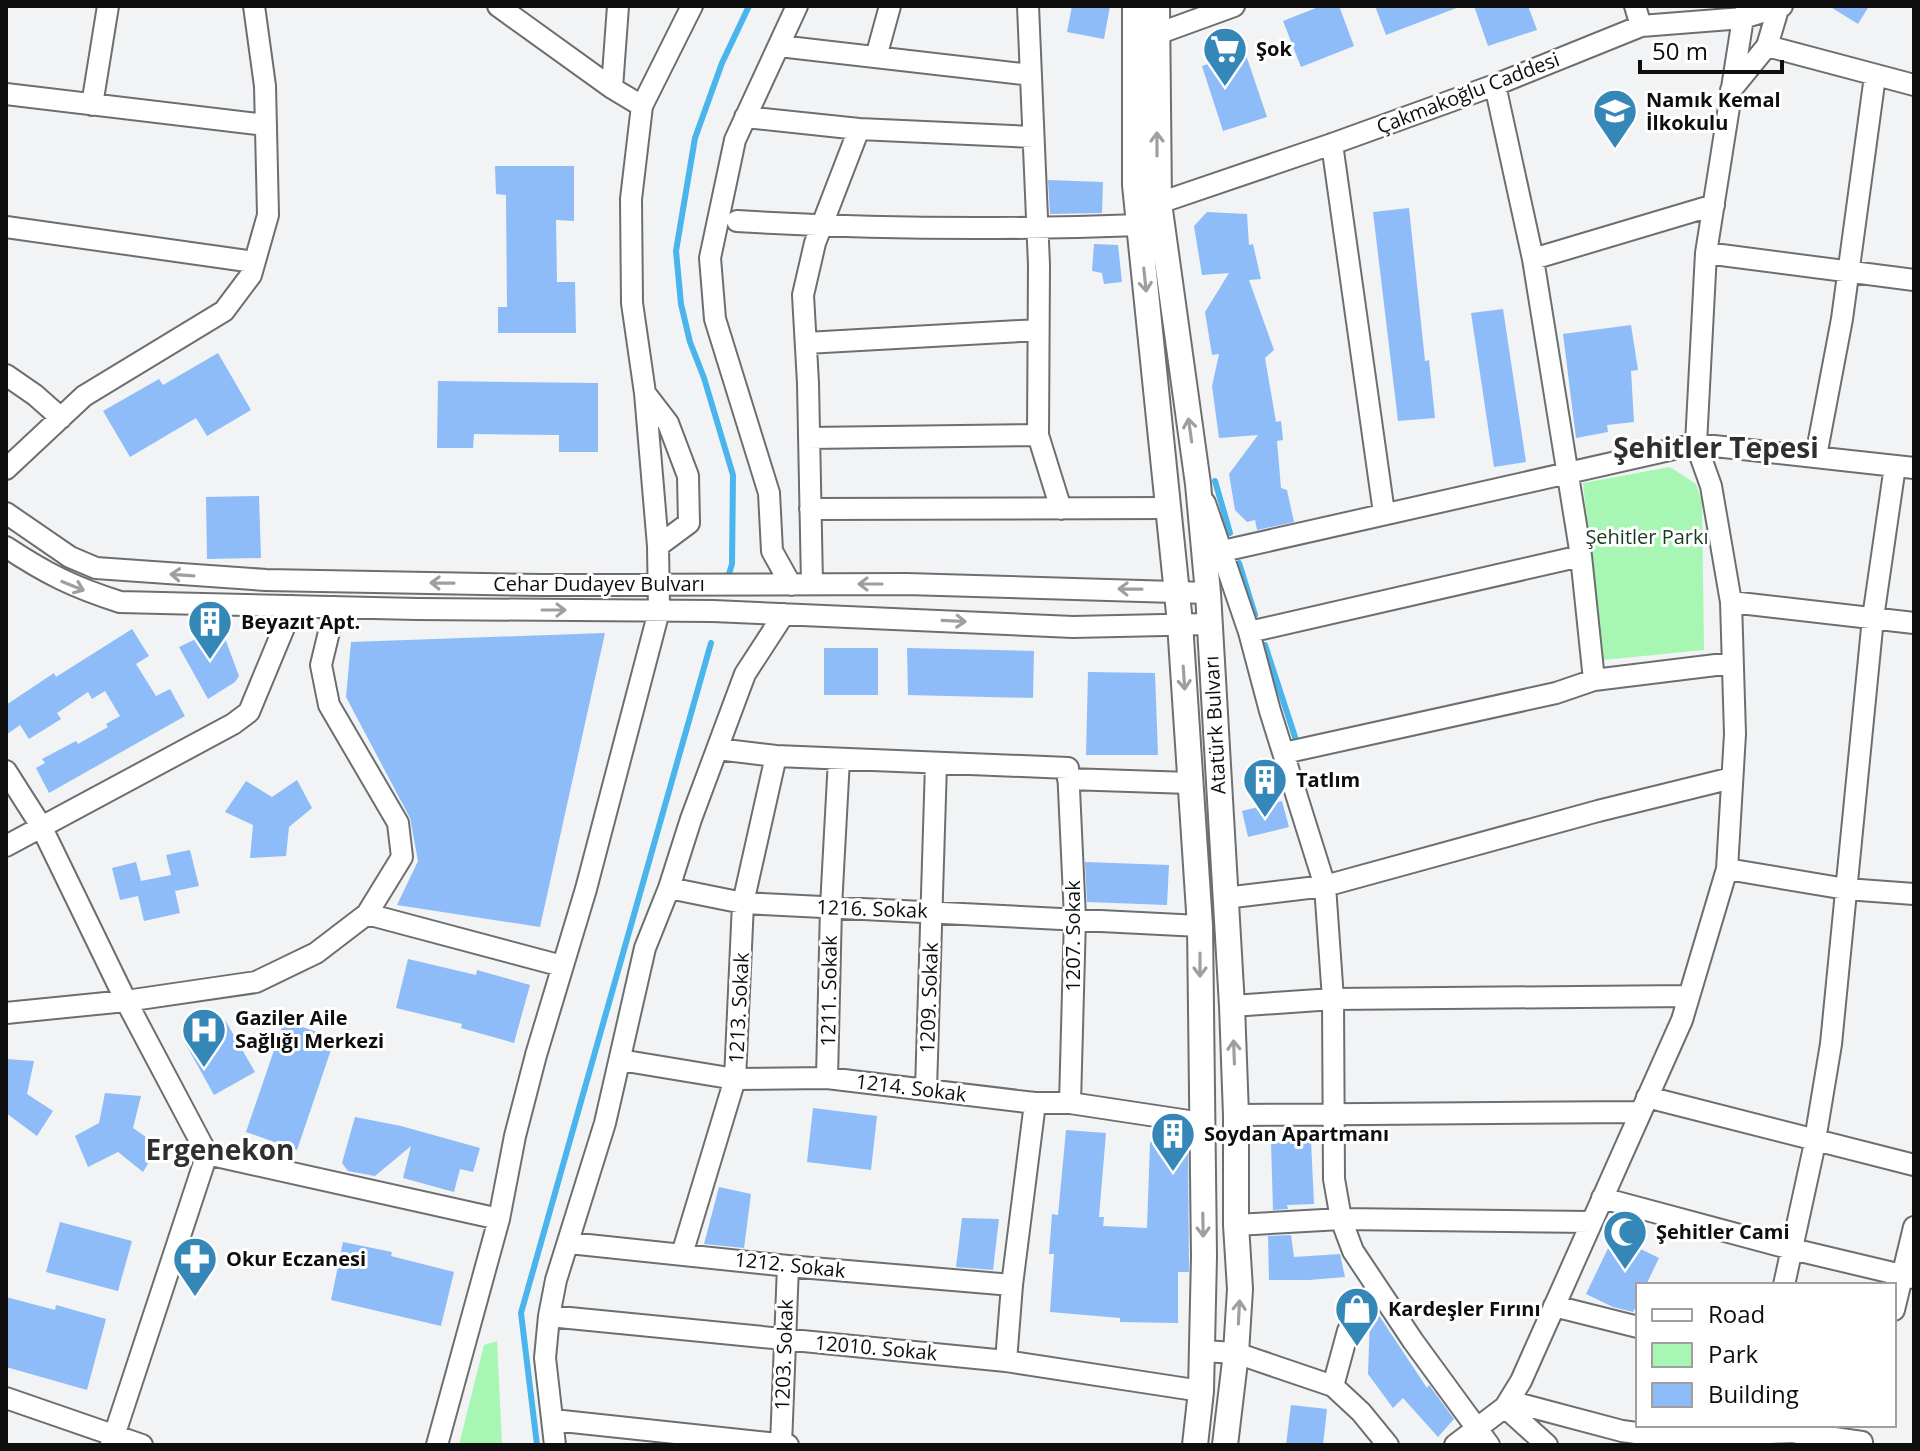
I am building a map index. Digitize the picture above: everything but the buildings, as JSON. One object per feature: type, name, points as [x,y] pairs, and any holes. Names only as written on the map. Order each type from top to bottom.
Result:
[{"type":"main road","name":"Atatürk Bulvarı","points":[[1135,6],[1135,185],[1180,623],[1200,926],[1202,1351],[1195,1445]]},
{"type":"main road","name":"Atatürk Bulvarı","points":[[1157,6],[1159,203],[1198,484],[1208,593],[1232,1006],[1240,1289],[1225,1445]]},
{"type":"street","points":[[92,105],[108,6]]},
{"type":"street","points":[[6,469],[84,396],[224,311],[251,275],[268,215],[265,86],[254,6]]},
{"type":"street","points":[[498,6],[642,106]]},
{"type":"street","points":[[612,88],[618,6]]},
{"type":"street","points":[[437,1445],[499,1219],[515,1136],[586,889],[659,611],[658,546],[645,393],[632,303],[631,199],[642,106],[692,6]]},
{"type":"street","points":[[797,6],[735,140],[710,258],[715,319],[769,493],[772,551],[802,584]]},
{"type":"street","points":[[876,57],[890,6]]},
{"type":"street","points":[[1028,6],[1037,229],[1038,435],[1061,509]]},
{"type":"street","points":[[1157,34],[1234,6]]},
{"type":"street","points":[[1638,16],[1695,6]]},
{"type":"street","points":[[1731,90],[1767,46],[1780,6]]},
{"type":"street","name":"Çakmakoğlu Caddesi","points":[[1159,203],[1495,85],[1638,16],[1745,12],[1780,6]]},
{"type":"street","points":[[1455,1445],[1482,1437],[1521,1381],[1682,1020],[1727,869],[1735,734],[1731,602],[1711,486],[1696,444],[1706,253],[1745,12]]},
{"type":"street","points":[[779,46],[1031,75]]},
{"type":"street","points":[[1767,46],[1914,85]]},
{"type":"street","points":[[1816,456],[1848,271],[1875,76]]},
{"type":"street","points":[[1495,85],[1533,259],[1581,556],[1594,680]]},
{"type":"street","points":[[6,94],[266,125]]},
{"type":"street","points":[[745,117],[859,129],[1033,137]]},
{"type":"street","points":[[802,584],[810,509],[803,295],[822,226],[859,129]]},
{"type":"street","points":[[1332,144],[1384,513]]},
{"type":"street","points":[[1533,259],[1714,205]]},
{"type":"street","points":[[737,221],[822,226],[1037,229],[1140,225]]},
{"type":"street","points":[[6,227],[254,262]]},
{"type":"street","points":[[1706,253],[1914,280]]},
{"type":"street","points":[[806,343],[1038,330]]},
{"type":"street","points":[[6,375],[61,418]]},
{"type":"street","points":[[645,393],[668,423],[688,476],[689,523],[658,546]]},
{"type":"street","points":[[809,438],[1038,435]]},
{"type":"street","points":[[1223,551],[1696,444],[1904,467],[1873,618],[1831,1044],[1815,1139],[1784,1283]]},
{"type":"street","points":[[1198,484],[1249,632],[1270,711],[1325,886],[1333,999],[1334,1179],[1341,1219],[1353,1251],[1482,1437]]},
{"type":"street","points":[[810,509],[1168,508]]},
{"type":"street","name":"Cehar Dudayev Bulvarı","points":[[6,513],[70,557],[96,568],[266,580],[802,584],[1208,593]]},
{"type":"street","name":"Cehar Dudayev Bulvarı","points":[[6,547],[47,574],[120,602],[784,614],[1073,627],[1209,624]]},
{"type":"street","points":[[1249,632],[1581,556]]},
{"type":"street","points":[[1731,602],[1914,623]]},
{"type":"street","points":[[6,846],[233,724],[249,712],[293,606]]},
{"type":"street","points":[[6,1013],[126,1001],[256,982],[316,953],[367,914],[402,857],[398,823],[329,705],[321,665],[335,607]]},
{"type":"street","points":[[555,1445],[545,1358],[549,1316],[556,1280],[620,1060],[645,948],[745,674],[784,614]]},
{"type":"street","points":[[1284,753],[1556,693],[1594,680],[1732,663]]},
{"type":"street","points":[[717,749],[776,756],[936,764],[1190,783]]},
{"type":"street","name":"1213. Sokak","points":[[682,1254],[735,1079],[743,903],[776,756]]},
{"type":"street","name":"1211. Sokak","points":[[827,1078],[831,907],[839,759]]},
{"type":"street","name":"1209. Sokak","points":[[926,1089],[936,764]]},
{"type":"street","points":[[6,771],[41,826],[126,1001],[207,1154],[112,1440]]},
{"type":"street","name":"1207. Sokak","points":[[1068,774],[1075,918],[1070,1103]]},
{"type":"street","points":[[1225,898],[1325,886],[1598,811],[1732,778]]},
{"type":"street","points":[[1727,869],[1846,889],[1914,894]]},
{"type":"street","name":"1216. Sokak","points":[[669,888],[743,903],[1200,926]]},
{"type":"street","points":[[367,914],[562,966]]},
{"type":"street","points":[[1232,1006],[1333,999],[1689,996]]},
{"type":"street","name":"1214. Sokak","points":[[620,1060],[735,1079],[827,1078],[1035,1103],[1070,1103],[1202,1123]]},
{"type":"street","points":[[1006,1361],[1012,1285],[1035,1103]]},
{"type":"street","points":[[1236,1115],[1644,1105],[1815,1139],[1914,1165]]},
{"type":"street","points":[[207,1154],[499,1219]]},
{"type":"street","points":[[1602,1198],[1908,1277]]},
{"type":"street","points":[[1236,1225],[1341,1219],[1591,1222]]},
{"type":"street","points":[[1896,1305],[1908,1277],[1914,1227]]},
{"type":"street","name":"1212. Sokak","points":[[569,1243],[1012,1285]]},
{"type":"street","name":"1203. Sokak","points":[[781,1444],[788,1266]]},
{"type":"street","points":[[1333,1386],[1348,1331],[1377,1288]]},
{"type":"street","points":[[1554,1306],[1636,1326]]},
{"type":"street","name":"12010. Sokak","points":[[549,1316],[1006,1361],[1201,1391]]},
{"type":"street","points":[[1202,1351],[1236,1353],[1333,1386],[1361,1412],[1388,1445]]},
{"type":"street","points":[[6,1398],[112,1440],[142,1445]]},
{"type":"street","points":[[1507,1404],[1622,1431],[1672,1438],[1792,1432],[1863,1437]]},
{"type":"street","points":[[1507,1404],[1547,1445]]},
{"type":"street","points":[[553,1420],[788,1445]]},
{"type":"street","points":[[1713,1436],[1728,1427]]},
{"type":"green space","name":"Şehitler Parkı","points":[[1670,467],[1696,484],[1702,502],[1704,650],[1603,660],[1583,483]]},
{"type":"green space","points":[[497,1341],[502,1445],[459,1445],[484,1345]]},
{"type":"waterway","points":[[729,574],[732,564],[733,475],[690,342],[681,304],[676,251],[695,138],[722,63],[749,6]]},
{"type":"waterway","points":[[1215,481],[1230,533]]},
{"type":"waterway","points":[[1239,563],[1255,615]]},
{"type":"waterway","points":[[537,1445],[521,1313],[711,643]]},
{"type":"waterway","points":[[1265,645],[1295,737]]},
{"type":"place","name":"Şok","points":[[1225,88]]},
{"type":"place","name":"Namık Kemal İlkokulu","points":[[1615,150]]},
{"type":"place","name":"Beyazıt Apt.","points":[[210,661]]},
{"type":"place","name":"Tatlım","points":[[1265,819]]},
{"type":"place","name":"Gaziler Aile Sağlığı Merkezi","points":[[204,1069]]},
{"type":"place","name":"Soydan Apartmanı","points":[[1173,1173]]},
{"type":"place","name":"Şehitler Cami","points":[[1625,1271]]},
{"type":"place","name":"Okur Eczanesi","points":[[195,1298]]},
{"type":"place","name":"Kardeşler Fırını","points":[[1357,1348]]},
{"type":"district","name":"Şehitler Tepesi","points":[[1716,448]]},
{"type":"district","name":"Ergenekon","points":[[220,1150]]}]
